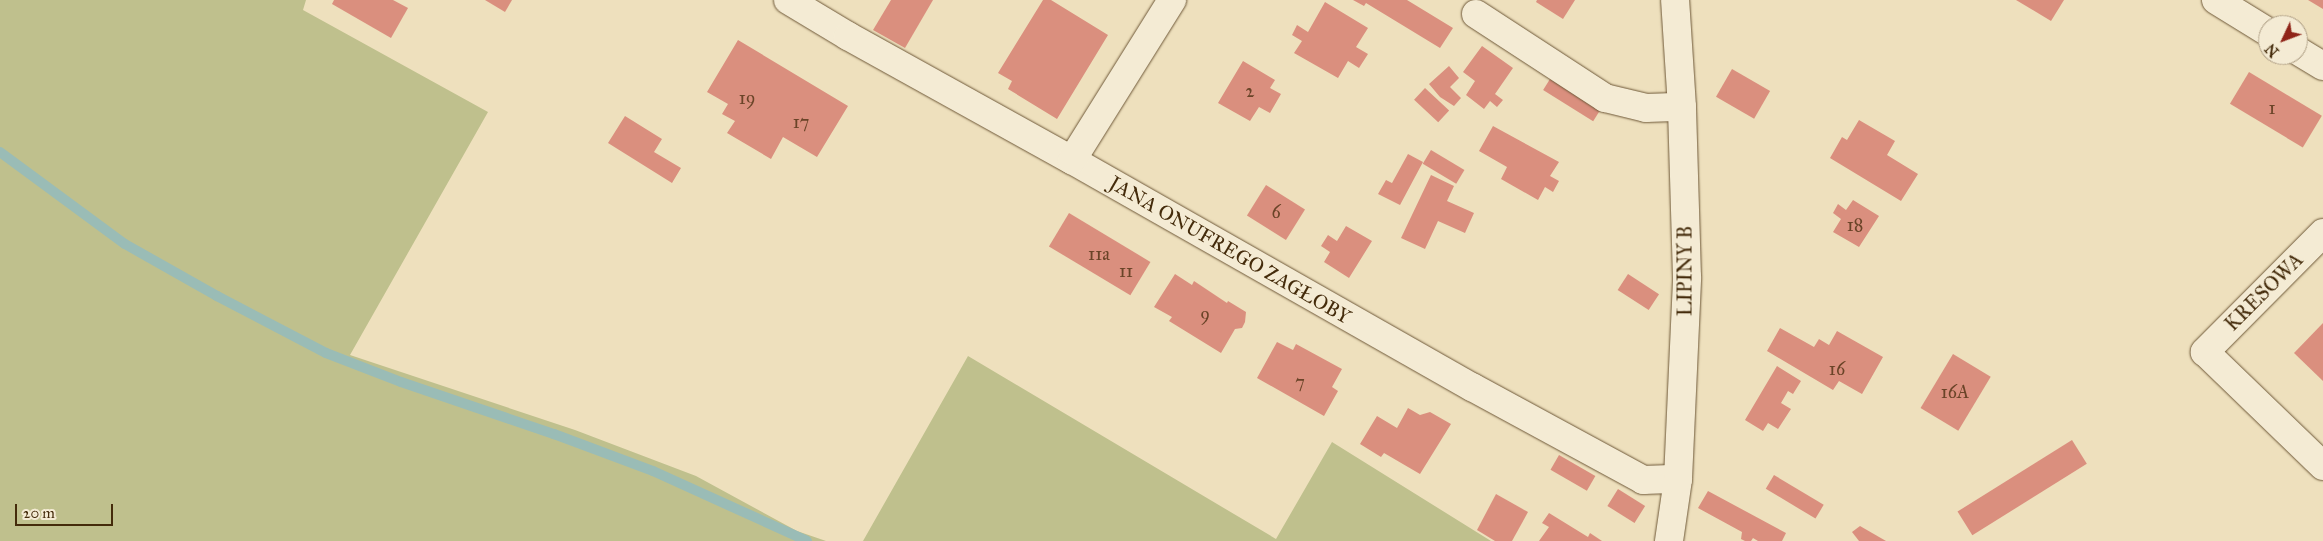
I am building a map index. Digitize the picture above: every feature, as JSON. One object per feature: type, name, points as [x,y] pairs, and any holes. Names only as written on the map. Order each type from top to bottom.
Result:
[{"type":"street","name":"JANA ONUFREGO ZAGŁOBY","points":[[788,0],[848,36],[1072,160],[1472,388],[1643,480],[1678,479]]},
{"type":"street","points":[[1072,160],[1172,0]]},
{"type":"street","name":"LIPINY B","points":[[1669,541],[1678,479],[1687,277],[1682,107],[1675,0]]},
{"type":"street","points":[[2216,0],[2258,26]]},
{"type":"street","points":[[1476,14],[1605,98],[1646,108],[1682,107]]},
{"type":"street","points":[[2308,57],[2323,66]]},
{"type":"street","name":"KRESOWA","points":[[2323,233],[2205,352],[2323,466]]},
{"type":"green space","points":[[0,0],[306,0],[303,10],[488,112],[350,355],[575,430],[696,476],[797,531],[826,541],[0,541]]},
{"type":"green space","points":[[968,356],[1276,539],[1332,442],[1491,541],[863,541]]},
{"type":"building","points":[[334,0],[393,0],[408,8],[391,38],[332,4]]},
{"type":"building","points":[[485,0],[512,0],[505,12]]},
{"type":"building","points":[[891,0],[933,0],[905,48],[873,30]]},
{"type":"building","points":[[1043,0],[1051,0],[1108,35],[1057,119],[1008,89],[1012,81],[998,73]]},
{"type":"building","points":[[1353,0],[1407,0],[1453,28],[1440,48],[1366,3],[1364,6]]},
{"type":"building","points":[[1537,0],[1575,0],[1563,19],[1536,2]]},
{"type":"building","points":[[2016,0],[2064,0],[2051,21]]},
{"type":"building","points":[[2308,0],[2323,0],[2323,9]]},
{"type":"building","points":[[1325,2],[1368,28],[1356,47],[1368,54],[1359,68],[1348,61],[1338,78],[1294,53],[1302,41],[1292,35],[1297,25],[1308,32]]},
{"type":"building","points":[[738,40],[848,106],[817,157],[783,137],[771,159],[727,133],[735,121],[722,114],[728,104],[707,92]]},
{"type":"building","points":[[1482,46],[1513,68],[1495,94],[1503,100],[1497,107],[1490,101],[1484,109],[1466,95],[1475,81],[1463,72]]},
{"type":"building","points":[[1243,61],[1275,80],[1270,88],[1281,94],[1270,113],[1259,107],[1250,121],[1218,103]]},
{"type":"building","points":[[1449,66],[1459,78],[1450,87],[1461,98],[1454,106],[1440,97],[1429,84]]},
{"type":"building","points":[[1732,69],[1770,91],[1754,119],[1716,97]]},
{"type":"building","points":[[2249,72],[2322,116],[2303,147],[2230,104]]},
{"type":"building","points":[[1550,79],[1600,110],[1593,121],[1543,90]]},
{"type":"building","points":[[1425,88],[1449,111],[1438,122],[1414,100]]},
{"type":"building","points":[[625,116],[662,139],[654,152],[681,168],[672,183],[608,143]]},
{"type":"building","points":[[1859,120],[1895,141],[1887,155],[1918,174],[1901,201],[1830,158],[1842,137],[1847,140]]},
{"type":"building","points":[[1493,126],[1559,162],[1550,176],[1559,181],[1553,192],[1545,187],[1538,200],[1501,179],[1507,167],[1479,151]]},
{"type":"building","points":[[1431,150],[1464,170],[1456,184],[1423,164]]},
{"type":"building","points":[[1408,154],[1423,162],[1400,205],[1378,194],[1386,180],[1392,183]]},
{"type":"building","points":[[1431,175],[1454,186],[1447,201],[1474,213],[1465,233],[1438,221],[1425,249],[1401,238]]},
{"type":"building","points":[[1266,185],[1305,209],[1286,240],[1247,216]]},
{"type":"building","points":[[1853,200],[1879,216],[1859,247],[1833,232],[1841,219],[1833,213],[1838,204],[1846,210]]},
{"type":"building","points":[[1069,213],[1150,262],[1130,295],[1049,246]]},
{"type":"building","points":[[1346,226],[1372,241],[1349,278],[1324,262],[1330,252],[1321,246],[1328,235],[1337,241]]},
{"type":"building","points":[[1175,274],[1192,285],[1194,281],[1227,303],[1228,301],[1246,312],[1242,328],[1235,329],[1221,353],[1169,321],[1172,317],[1154,307]]},
{"type":"building","points":[[1628,274],[1659,294],[1649,310],[1618,290]]},
{"type":"building","points":[[2323,323],[2323,381],[2294,353]]},
{"type":"building","points":[[1780,328],[1814,347],[1819,339],[1829,345],[1837,331],[1883,357],[1862,394],[1839,381],[1833,390],[1767,351]]},
{"type":"building","points":[[1277,342],[1293,350],[1296,344],[1342,369],[1332,387],[1338,391],[1324,416],[1257,378]]},
{"type":"building","points":[[1953,354],[1991,377],[1958,431],[1921,408]]},
{"type":"building","points":[[1777,366],[1801,381],[1793,394],[1788,391],[1781,403],[1791,409],[1778,429],[1768,423],[1763,431],[1745,420]]},
{"type":"building","points":[[1408,408],[1420,415],[1430,412],[1451,424],[1420,474],[1384,453],[1381,457],[1360,444],[1377,416],[1397,428]]},
{"type":"building","points":[[2072,440],[2087,464],[1972,535],[1958,512]]},
{"type":"building","points":[[1559,455],[1595,476],[1587,491],[1550,470]]},
{"type":"building","points":[[1774,475],[1824,505],[1815,519],[1766,489]]},
{"type":"building","points":[[1618,489],[1645,506],[1635,523],[1607,506]]},
{"type":"building","points":[[1708,491],[1786,533],[1782,541],[1758,541],[1753,538],[1751,541],[1745,541],[1741,539],[1742,532],[1698,508]]},
{"type":"building","points":[[1496,494],[1528,512],[1512,541],[1495,541],[1477,530]]},
{"type":"building","points":[[1549,513],[1588,537],[1590,533],[1602,541],[1539,541],[1549,527],[1542,523]]},
{"type":"building","points":[[1860,526],[1886,541],[1859,541],[1852,532]]},
{"type":"waterway","points":[[0,152],[125,244],[217,296],[326,353],[401,382],[554,434],[653,471],[807,541]]}]
